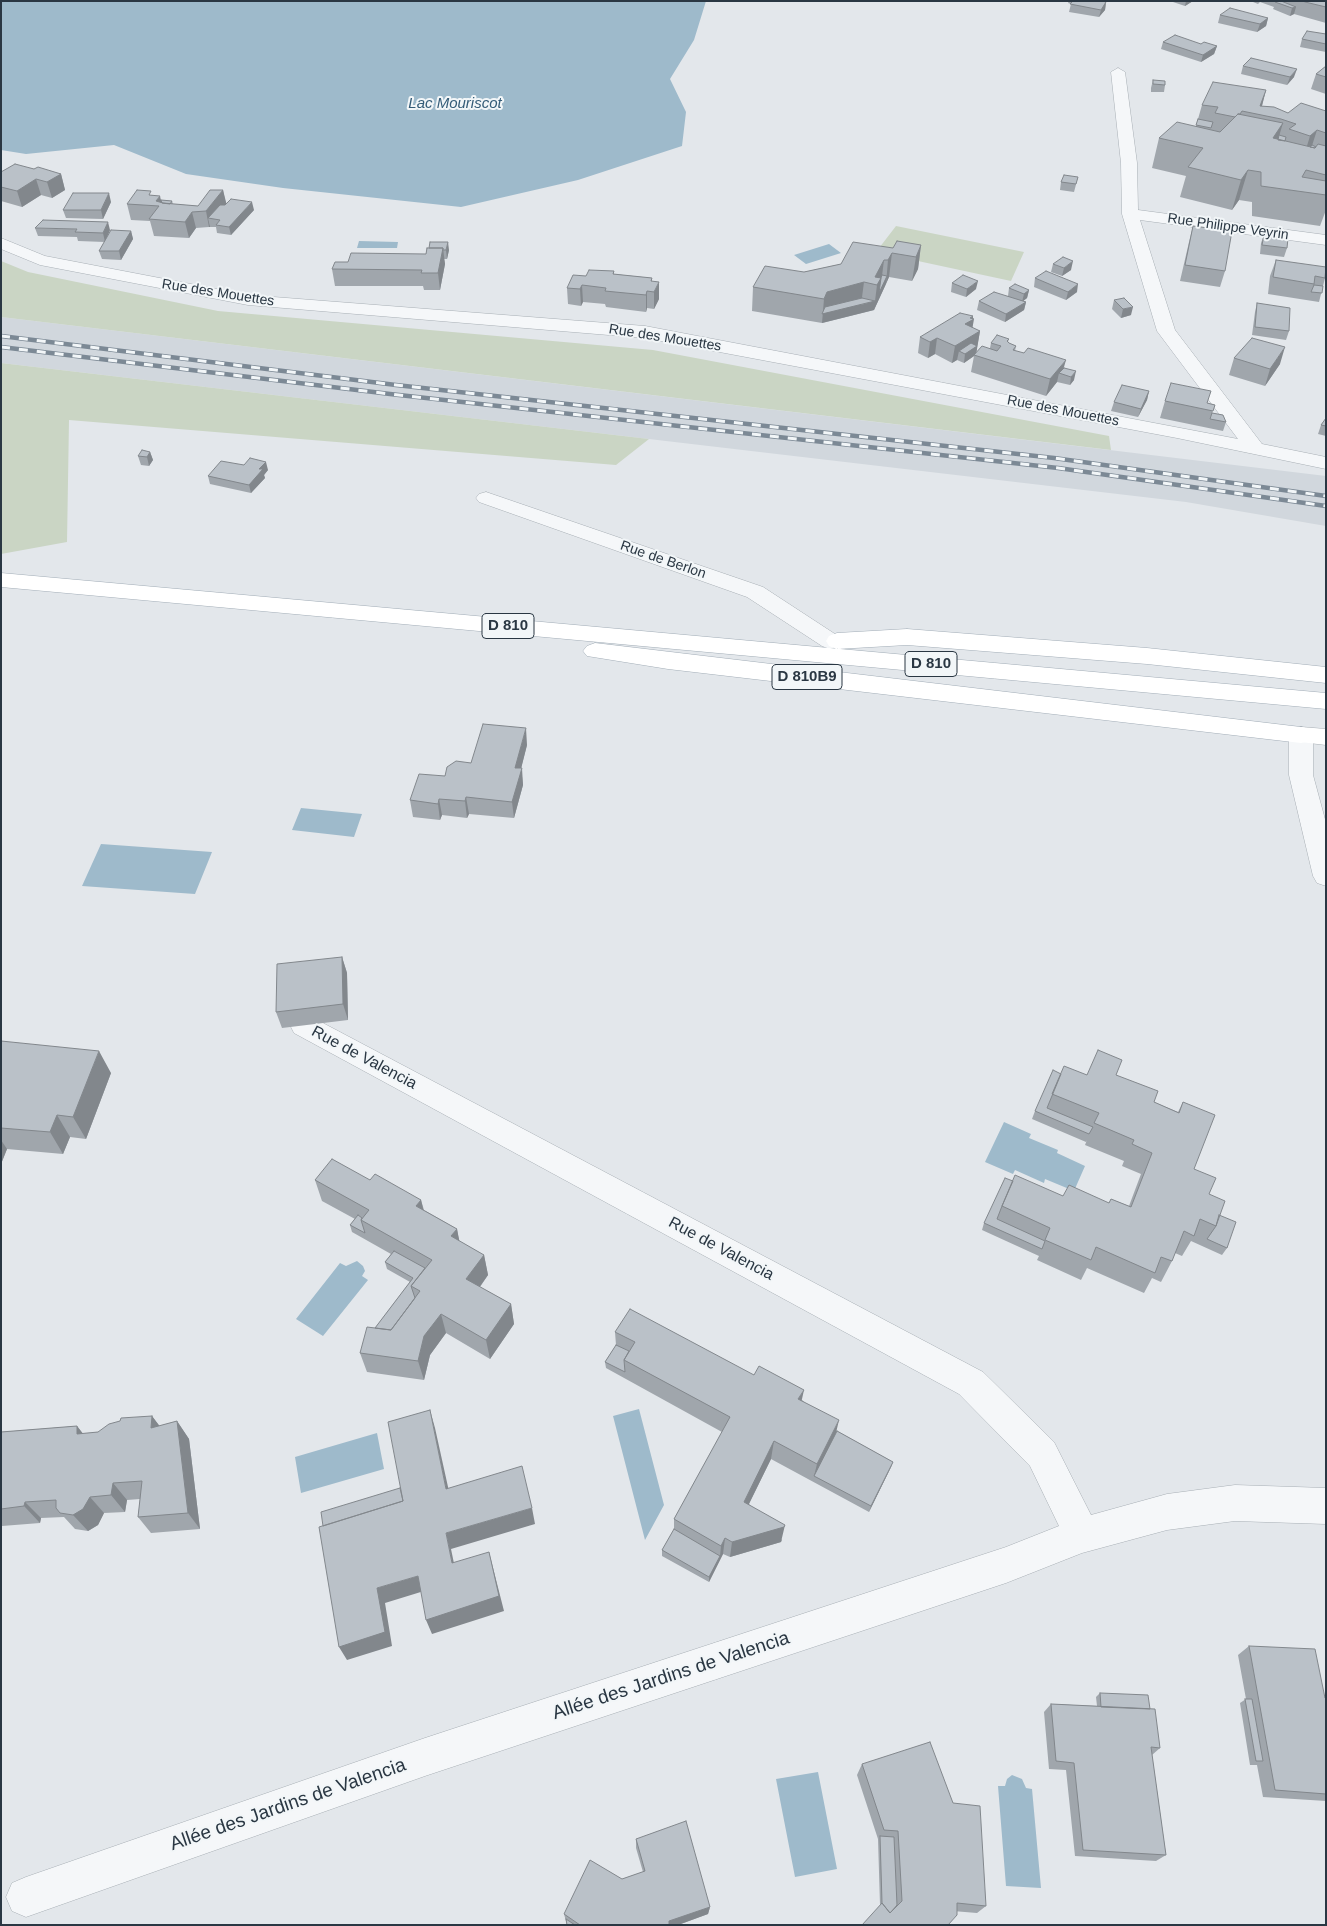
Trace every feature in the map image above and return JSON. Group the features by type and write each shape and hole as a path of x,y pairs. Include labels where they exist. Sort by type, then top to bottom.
{"main road":[{"name":"D 810","path":"1,580 314,610 702,642 1326,701"},
{"name":"D 810B9","path":"314,610 678,662 1326,737"},
{"path":"702,642 830,641 908,637 1326,674"}],"street":[{"path":"1118,72 1129,163 1130,214 1166,331 1256,449"},
{"name":"Rue Philippe Veyrin","path":"1130,214 1326,240"},
{"name":"Rue des Mouettes","path":"1,243 40,260 248,300 645,332 1167,430 1326,463"},
{"name":"Rue de Berlon","path":"486,498 754,592 830,641"},
{"path":"1301,735 1302,775 1326,876"},
{"name":"Rue de Valencia","path":"304,1025 971,1383 1042,1454 1082,1535"},
{"name":"Allée des Jardins de Valencia","path":"26,1896 426,1757 1006,1565 1082,1535 1167,1512 1226,1504 1326,1506"}],"shaded area":[{"path":"1,317 1326,476 1326,526 1186,502 1,363"}],"green space":[{"path":"896,226 1024,252 1011,281 876,252"},
{"path":"1,261 28,272 218,311 653,350 1109,436 1111,450 1,317"},
{"path":"1,363 649,439 616,465 69,420 67,542 1,554"}],"water":[{"name":"Lac Mouriscot","path":"1,1 706,1 694,40 670,79 686,112 682,146 578,180 461,207 283,188 186,174 114,145 26,154 1,150"},
{"path":"359,241 398,242 397,248 357,248"},
{"path":"829,244 841,253 806,264 794,255"},
{"path":"301,808 362,814 354,837 292,830"},
{"path":"101,844 212,852 195,894 82,886"},
{"path":"1004,1122 1031,1134 1029,1138 1058,1150 1057,1153 1085,1166 1074,1191 1045,1179 1044,1183 1015,1170 1013,1174 985,1162"},
{"path":"357,1261 363,1266 365,1271 362,1276 368,1280 323,1336 296,1319 340,1263 346,1266"},
{"path":"639,1409 664,1505 645,1540 613,1416"},
{"path":"377,1433 384,1469 301,1493 295,1457"},
{"path":"818,1772 837,1869 795,1877 776,1779"},
{"path":"1012,1775 1022,1779 1026,1788 1032,1789 1041,1888 1006,1886 998,1786 1005,1786 1007,1779"}],"building":[{"path":"1073,1 1106,2 1101,10 1070,4"},
{"path":"1303,1 1326,1 1326,7 1305,2"},
{"path":"1275,2 1296,7 1292,8"},
{"path":"1230,8 1268,18 1260,24 1220,15"},
{"path":"1307,31 1326,34 1326,44 1302,39"},
{"path":"1175,35 1201,44 1204,42 1217,46 1203,55 1163,42"},
{"path":"1251,58 1297,69 1290,77 1243,66"},
{"path":"1326,66 1326,77 1316,74"},
{"path":"1153,80 1165,81 1165,85 1153,84"},
{"path":"1213,82 1266,90 1260,106 1274,107 1288,113 1301,103 1326,111 1326,133 1317,130 1310,136 1289,129 1296,124 1242,111 1235,117 1215,113 1218,107 1202,105"},
{"path":"1238,114 1283,123 1273,138 1315,148 1318,144 1326,146 1326,175 1306,170 1302,177 1326,181 1326,195 1261,186 1261,172 1248,170 1241,180 1188,167 1203,148 1159,138 1177,122 1220,132"},
{"path":"1198,119 1213,122 1211,128 1196,125"},
{"path":"1279,135 1286,137 1285,141 1278,140"},
{"path":"15,164 34,169 38,167 61,174 47,182 36,179 17,191 1,187 1,172"},
{"path":"1064,175 1078,177 1076,184 1061,182"},
{"path":"137,190 151,191 149,195 160,196 156,201 163,203 198,206 210,190 223,190 206,211 192,212 185,222 149,219 159,206 127,204"},
{"path":"73,193 109,193 101,210 63,210"},
{"path":"231,199 252,202 229,227 216,225 220,220 208,218 220,205 225,205"},
{"path":"161,200 172,201 170,204 162,203"},
{"path":"43,220 108,222 103,233 75,232 77,229 35,228"},
{"path":"1193,226 1232,231 1225,271 1185,265"},
{"path":"111,230 131,231 119,251 99,251"},
{"path":"1264,235 1288,238 1287,248 1262,245"},
{"path":"897,241 921,245 916,257 892,253 888,260 884,260 875,277 881,278 877,285 864,282 827,292 824,299 753,287 765,266 804,272 841,264 853,242 893,248"},
{"path":"430,242 448,242 446,250 443,250 443,248 429,248"},
{"path":"427,248 443,248 438,273 421,273 422,270 332,269 335,262 348,262 351,253 426,254"},
{"path":"1063,257 1073,261 1064,268 1053,264"},
{"path":"1276,260 1326,267 1325,278 1315,276 1314,284 1273,277"},
{"path":"589,270 614,271 613,274 652,278 651,281 659,282 654,292 647,291 646,295 605,291 606,288 582,285 580,289 567,288 573,275 586,276"},
{"path":"1046,271 1078,284 1068,292 1035,278"},
{"path":"882,275 887,276 879,293 881,278"},
{"path":"963,275 978,281 967,289 952,283"},
{"path":"1015,284 1029,290 1024,294 1009,288"},
{"path":"1314,285 1323,286 1322,293 1311,292"},
{"path":"994,292 1026,302 1006,314 979,301"},
{"path":"862,298 875,301 822,314 825,307"},
{"path":"1124,298 1133,307 1123,309 1114,300"},
{"path":"1257,303 1290,308 1289,331 1255,327"},
{"path":"960,313 973,316 970,318 974,319 965,324 980,331 955,346 937,338 930,342 920,337"},
{"path":"997,335 1009,339 1007,341 1016,346 1013,350 1024,353 1028,348 1066,360 1050,379 974,355 982,346 997,351 1001,346 991,343"},
{"path":"1252,338 1285,347 1270,369 1234,358"},
{"path":"971,343 977,346 965,354 959,351"},
{"path":"1064,368 1076,371 1071,377 1059,373"},
{"path":"1171,383 1211,391 1207,403 1215,405 1213,411 1165,401"},
{"path":"1122,385 1149,391 1141,409 1114,402"},
{"path":"1212,413 1223,415 1226,422 1210,419"},
{"path":"1326,418 1326,426 1321,425"},
{"path":"142,450 150,452 147,457 138,456"},
{"path":"250,458 266,462 259,469 263,469 249,485 208,476 221,461 244,465"},
{"path":"483,724 526,728 515,768 522,768 512,802 466,797 465,801 439,799 438,804 410,800 419,774 445,776 447,767 456,761 471,763"},
{"path":"342,957 343,1004 276,1012 277,964"},
{"path":"1,1041 99,1051 73,1117 57,1115 50,1132 1,1128"},
{"path":"1098,1050 1122,1060 1116,1075 1158,1091 1154,1102 1179,1113 1183,1102 1215,1115 1194,1169 1216,1178 1209,1194 1225,1201 1216,1226 1200,1219 1194,1236 1184,1231 1172,1261 1161,1257 1155,1273 1096,1247 1091,1260 1045,1240 1050,1228 1002,1206 1015,1175 1063,1196 1069,1185 1109,1203 1111,1199 1131,1207 1152,1153 1132,1144 1134,1140 1094,1123 1099,1113 1052,1094 1064,1066 1087,1075"},
{"path":"1053,1070 1061,1074 1047,1108 1093,1127 1089,1134 1035,1111"},
{"path":"332,1159 370,1180 375,1174 421,1200 416,1206 457,1229 451,1236 484,1255 466,1279 511,1304 486,1340 441,1314 424,1336 418,1361 360,1353 367,1327 391,1330 420,1291 411,1286 432,1260 361,1220 369,1210 315,1180"},
{"path":"1005,1178 1013,1181 997,1219 1045,1241 1042,1249 984,1223"},
{"path":"358,1215 362,1218 365,1233 350,1225"},
{"path":"1219,1215 1236,1222 1227,1248 1207,1239 1216,1226"},
{"path":"394,1251 425,1268 411,1286 415,1298 391,1330 375,1328 413,1278 385,1262"},
{"path":"630,1309 754,1375 759,1366 804,1390 798,1399 839,1420 817,1464 774,1441 744,1502 785,1525 784,1527 732,1542 725,1538 721,1546 674,1519 730,1417 624,1360 635,1342 615,1332"},
{"path":"616,1345 629,1351 624,1360 625,1372 605,1362"},
{"path":"430,1410 446,1489 522,1466 532,1508 446,1533 452,1563 489,1552 499,1596 426,1620 418,1576 377,1588 385,1632 339,1647 319,1527 403,1501 388,1422"},
{"path":"152,1416 151,1428 177,1421 188,1513 138,1517 142,1481 113,1483 111,1495 90,1497 83,1509 73,1515 60,1513 56,1508 56,1500 25,1502 24,1506 1,1509 1,1432 77,1426 77,1434 98,1432 109,1424 120,1421 121,1418"},
{"path":"837,1431 893,1462 871,1506 814,1476"},
{"path":"400,1488 403,1501 323,1526 321,1512"},
{"path":"674,1529 720,1556 709,1577 662,1550"},
{"path":"1249,1646 1315,1649 1326,1698 1326,1794 1275,1790"},
{"path":"1100,1693 1148,1695 1150,1709 1101,1707"},
{"path":"1245,1699 1252,1699 1263,1761 1256,1761"},
{"path":"1051,1704 1155,1709 1160,1748 1151,1747 1166,1855 1083,1850 1074,1763 1056,1761"},
{"path":"930,1742 953,1803 980,1806 986,1906 957,1903 957,1915 948,1925 862,1925 882,1903 890,1913 902,1901 898,1831 884,1830 862,1764"},
{"path":"686,1821 710,1907 669,1921 669,1925 580,1925 564,1914 590,1860 622,1879 645,1871 636,1839"},
{"path":"880,1836 894,1837 897,1905 890,1913 882,1903"},
{"path":"566,1919 575,1925 567,1925"}],"railway":[{"path":"1,336 396,385 1054,458 1326,496"},
{"path":"1,347 390,394 1058,468 1326,506"}]}
